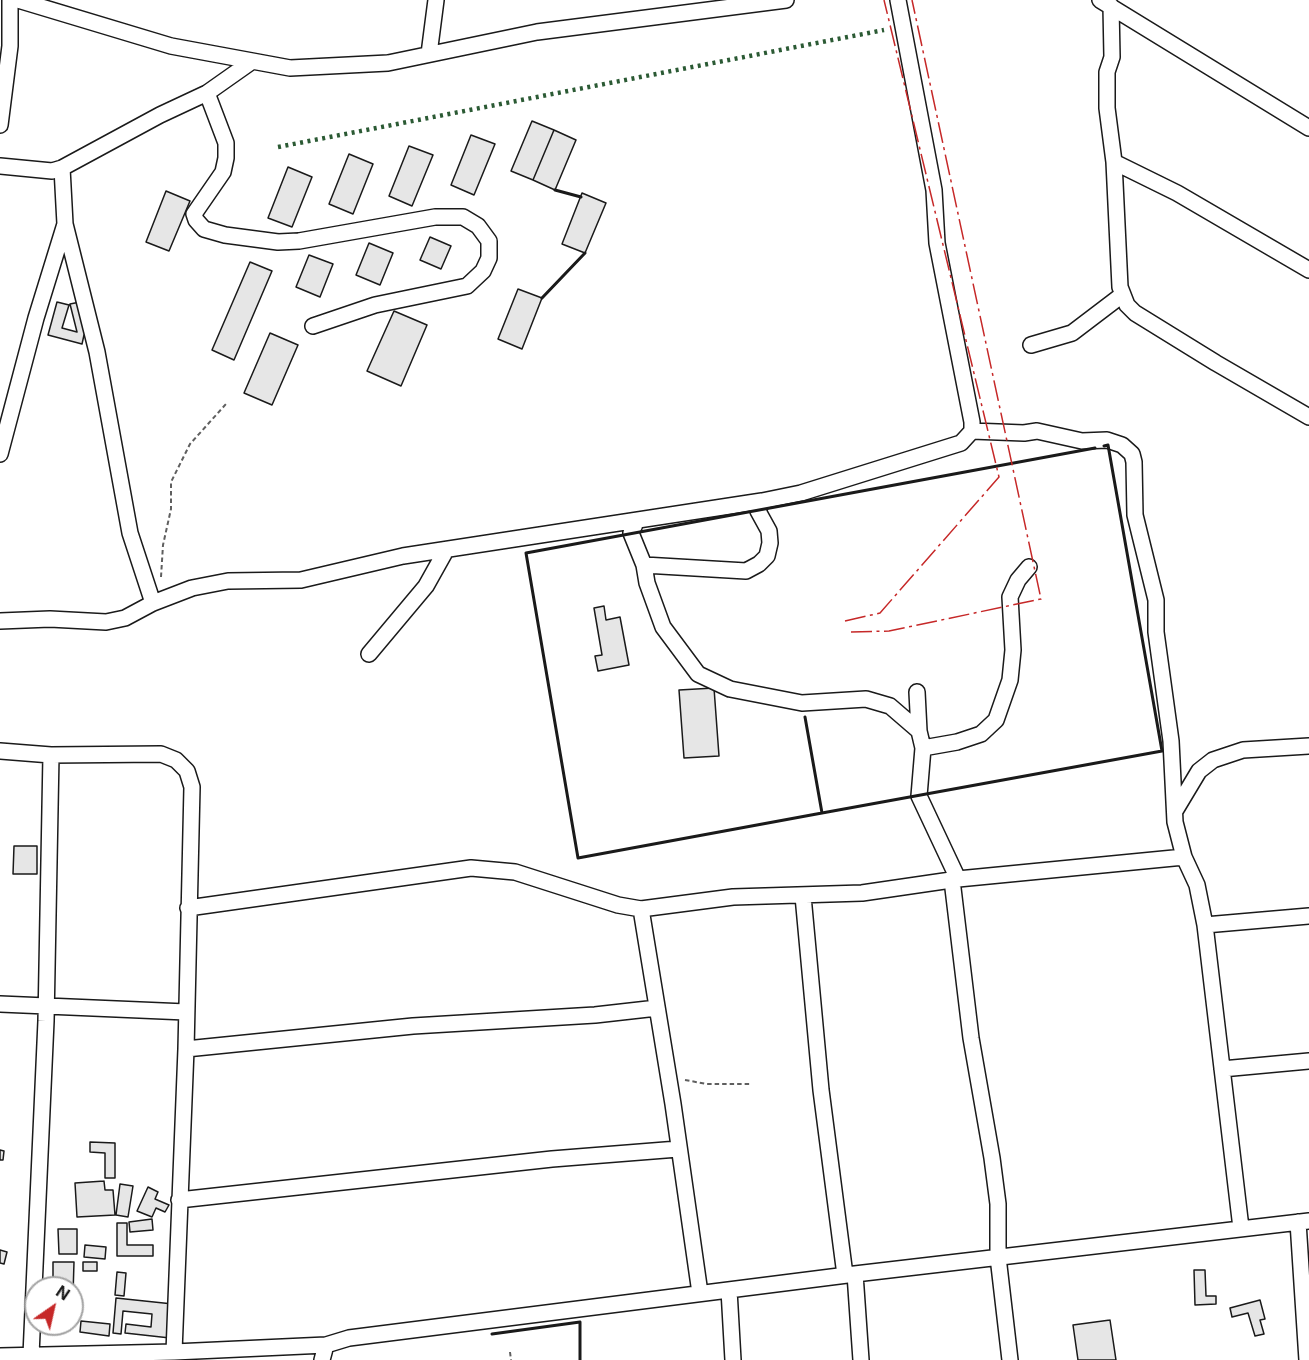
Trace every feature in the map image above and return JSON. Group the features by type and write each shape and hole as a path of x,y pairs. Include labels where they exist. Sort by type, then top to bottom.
{"street":[{"path":"0,125 10,46 10,0"},
{"path":"18,0 171,46 290,68 328,68 388,63 537,32 786,0"},
{"path":"429,54 436,0"},
{"path":"898,0 919,101 937,208 937,243 972,431"},
{"path":"1105,3 1309,128"},
{"path":"1105,3 1112,57 1107,72 1107,108 1114,162 1122,295 1135,314 1309,417"},
{"path":"0,166 52,171 62,168 159,115 207,93 251,62"},
{"path":"207,93 225,143 226,158 223,172 195,214 196,220 204,229 225,235 278,242 299,241 435,217 463,217 477,226 489,241 489,258 483,271 467,286 375,305 313,326"},
{"path":"1114,162 1178,193 1309,270"},
{"path":"62,168 65,224 97,351 130,533 160,600"},
{"path":"0,454 36,318 65,224"},
{"path":"1031,345 1072,333 1122,295"},
{"path":"0,621 50,619 106,622 125,618 160,600 192,588 228,580 301,580 403,556 445,552 762,501 801,493 932,454 961,443 972,431 1045,432 1082,441 1107,440 1122,445 1132,454 1134,462 1135,515 1156,600 1156,632 1171,741 1174,822 1184,857 1197,885 1205,925 1241,1228"},
{"path":"644,565 746,571 759,564 767,556 770,543 769,531 758,511 762,501"},
{"path":"637,520 631,533 644,565 647,584 663,627 698,674 730,689 802,703 866,699 890,706 919,731"},
{"path":"369,654 426,586 445,552"},
{"path":"923,748 957,742 981,734 996,720 1011,670 1013,650 1010,597 1018,580 1029,567"},
{"path":"917,692 919,731 923,748 919,796 955,879 971,1038 993,1158 998,1204 998,1257 1010,1360"},
{"path":"1175,811 1199,771 1213,760 1243,750 1309,746"},
{"path":"0,751 51,755 161,754 176,760 187,771 192,787 186,1049 174,1352"},
{"path":"31,1355 46,1007 51,755"},
{"path":"188,908 471,868 492,868 515,872 618,906 641,909 722,898 862,893 955,879 1184,857"},
{"path":"803,896 821,1090 861,1360"},
{"path":"641,909 700,1293"},
{"path":"1205,925 1309,916"},
{"path":"0,1004 186,1012"},
{"path":"186,1049 413,1026 584,1016 657,1008"},
{"path":"1222,1069 1309,1061"},
{"path":"179,1200 552,1159 678,1149"},
{"path":"0,1356 174,1352 324,1352 348,1338 850,1274 1303,1221 1307,1360"},
{"path":"729,1290 733,1360"}],"path":[{"path":"160,600 163,545 171,509 171,483 190,444 226,404"},
{"path":"668,1075 707,1084 750,1084"},
{"path":"510,1352 511,1360"}],"building":[{"path":"532,121 554,130 533,180 511,171"},
{"path":"554,130 576,140 555,190 533,180"},
{"path":"471,135 495,144 474,195 451,185"},
{"path":"409,146 433,155 412,206 389,196"},
{"path":"349,154 373,164 353,214 329,204"},
{"path":"288,167 312,177 292,227 268,218"},
{"path":"166,191 190,201 169,251 146,242"},
{"path":"582,193 606,203 585,253 562,244"},
{"path":"430,237 451,246 441,269 420,260"},
{"path":"369,243 393,253 380,285 356,275"},
{"path":"309,255 333,264 320,297 296,287"},
{"path":"250,262 272,271 234,360 212,350"},
{"path":"518,289 542,298 522,349 498,339"},
{"path":"57,302 69,305 62,328 77,332 70,304 80,302 87,334 84,335 82,344 48,335"},
{"path":"394,311 427,325 401,386 367,371"},
{"path":"270,333 298,345 272,405 244,393"},
{"path":"604,606 606,620 620,617 629,665 598,671 595,656 602,655 594,608"},
{"path":"714,688 719,756 684,758 679,690"},
{"path":"14,846 37,846 37,874 13,874"},
{"path":"90,1142 115,1143 115,1178 105,1178 105,1153 90,1152"},
{"path":"0,1150 4,1151 3,1160 0,1160"},
{"path":"104,1181 105,1190 113,1190 115,1215 77,1217 75,1183"},
{"path":"120,1184 133,1186 128,1217 116,1215"},
{"path":"148,1187 158,1192 155,1199 169,1205 165,1212 156,1208 152,1217 137,1211"},
{"path":"152,1219 153,1230 130,1232 129,1222"},
{"path":"117,1223 127,1223 127,1245 153,1245 153,1256 117,1256"},
{"path":"58,1229 77,1229 77,1254 59,1254"},
{"path":"85,1245 106,1247 105,1259 84,1257"},
{"path":"0,1250 7,1252 4,1264 0,1263"},
{"path":"53,1262 74,1262 74,1276 53,1276"},
{"path":"83,1262 97,1262 97,1271 83,1271"},
{"path":"1194,1270 1205,1270 1206,1296 1216,1296 1216,1304 1195,1305"},
{"path":"117,1272 126,1273 124,1296 115,1295"},
{"path":"116,1298 173,1304 170,1338 125,1333 126,1324 151,1327 152,1314 123,1311 121,1334 113,1333"},
{"path":"1260,1300 1265,1319 1260,1320 1264,1334 1255,1336 1248,1313 1232,1317 1230,1308"},
{"path":"1110,1320 1116,1360 1078,1360 1073,1325"},
{"path":"84,1321 110,1324 109,1336 84,1333"}],"hedge":[{"path":"278,147 884,30"}],"wall":[{"path":"555,190 581,197"},
{"path":"542,298 585,253"},
{"path":"822,813 1162,751 1108,445 1104,446"},
{"path":"805,717 822,813 578,858 526,553 1095,448"},
{"path":"492,1334 580,1322 580,1360"}],"power":[{"path":"845,621 880,613 999,477 884,0"},
{"path":"851,632 889,631 1041,599 912,0"}]}
